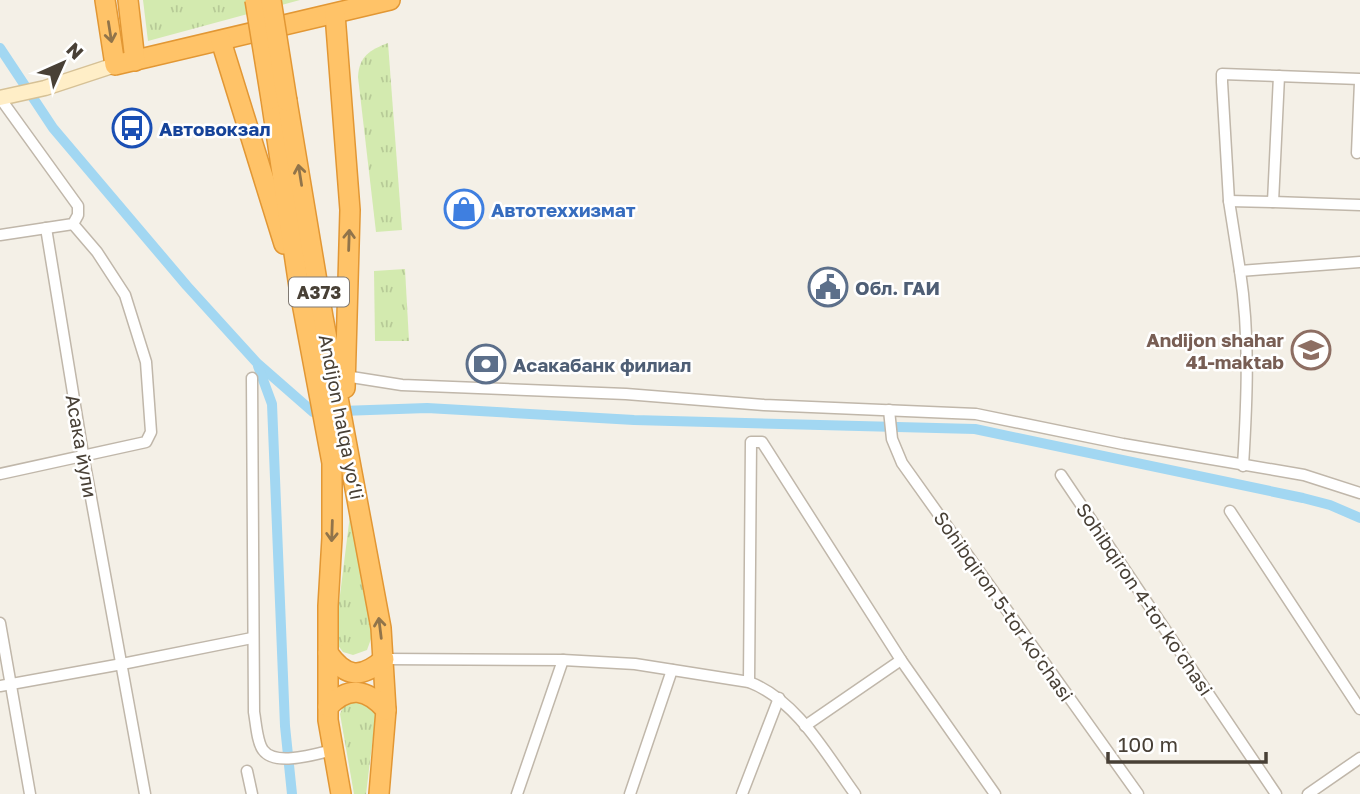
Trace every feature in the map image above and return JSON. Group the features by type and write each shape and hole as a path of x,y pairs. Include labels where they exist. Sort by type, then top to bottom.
{"highway":[{"path":"105,0 115,65 390,0"},
{"path":"128,0 135,61"},
{"name":"Andijon halqa yo‘li","path":"255,0 279,100 381,628 386,710 379,794"},
{"name":"Andijon halqa yo‘li","path":"271,0 299,287 332,463 328,707 341,794"},
{"path":"335,14 350,210 344,431"},
{"path":"221,41 272,211 299,287"},
{"path":"328,653 342,669 351,673 368,672 384,659"},
{"path":"328,707 336,699 357,692 368,694 386,710"}],"main road":[{"path":"3,97 45,88 115,65"}],"street":[{"path":"1243,466 1248,354 1246,308 1229,201 1222,74 1360,81 1357,153"},
{"path":"1273,202 1279,76"},
{"path":"3,97 78,206 74,224"},
{"path":"1229,201 1360,205"},
{"path":"0,235 74,224"},
{"path":"0,474 146,442 151,432 146,362 125,295 97,252 74,224"},
{"name":"Асака йули","path":"46,228 83,454 145,794"},
{"path":"1240,271 1360,262"},
{"path":"345,376 402,385 626,394 889,412 976,414 1243,466 1304,475 1360,493"},
{"path":"252,378 252,638 254,712 262,749 271,757 281,760 334,750"},
{"name":"Sohibqiron 5-tor ko'chasi","path":"889,412 892,439 902,463 1138,794"},
{"path":"749,682 751,442 762,442 901,660 995,794"},
{"name":"Sohibqiron 4-tor ko'chasi","path":"1061,475 1276,794"},
{"path":"1230,511 1360,709"},
{"path":"0,622 5,685 30,794"},
{"path":"5,685 252,638"},
{"path":"384,659 564,660 635,664 749,682 765,688 779,698 805,726 855,794"},
{"path":"517,794 564,660"},
{"path":"805,726 901,660"},
{"path":"630,794 672,670"},
{"path":"742,794 779,698"},
{"path":"1308,794 1360,758"},
{"path":"247,771 252,794"}],"green space":[{"path":"143,0 300,0 148,41"},
{"path":"388,43 402,230 376,232 358,77 363,59 376,48"},
{"path":"405,269 409,341 375,341 374,271"},
{"path":"350,515 372,636 367,650 353,655 343,652 337,644 337,619"},
{"path":"358,698 376,713 366,794 354,794 340,714 344,705"}],"waterway":[{"path":"0,48 53,128 187,286 257,363 313,412 427,408 634,420 975,429 1303,498 1330,505 1360,518"},
{"path":"258,366 272,404 285,726 292,794"}],"place":[{"name":"Автовокзал","path":"132,128"},
{"name":"Автотеххизмат","path":"464,209"},
{"name":"Обл. ГАИ","path":"828,287"},
{"name":"Andijon shahar 41-maktab","path":"1311,350"},
{"name":"Асакабанк филиал","path":"486,364"}]}
